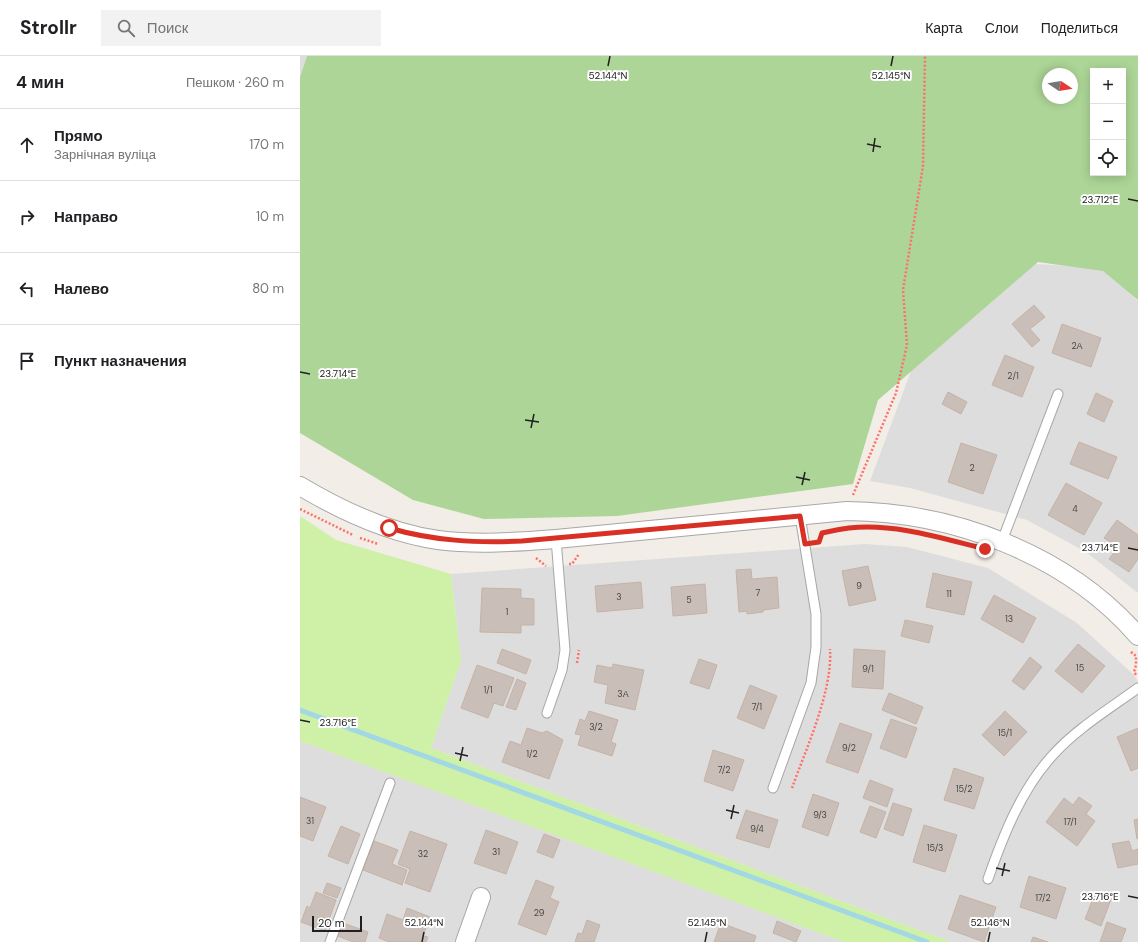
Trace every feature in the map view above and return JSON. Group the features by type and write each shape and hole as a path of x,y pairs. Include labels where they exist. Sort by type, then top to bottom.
{"street":[{"path":"300,486 363,519 413,535 438,540 477,542 556,539 847,511 895,513 922,518 1002,541 1056,568 1093,593 1134,643"},
{"path":"465,942 481,896"}],"lane":[{"path":"1002,541 1058,394"},
{"path":"773,788 811,683 816,647 816,614 800,516"},
{"path":"547,713 559,680 565,650 556,539"},
{"path":"988,879 1015,814 1051,756 1081,729 1138,688"},
{"path":"330,942 390,783"}],"path":[{"path":"847,511 896,393 907,345 903,290 923,166 925,56"},
{"path":"300,509 329,525 380,544"},
{"path":"805,544 819,542 822,533 836,530"},
{"path":"533,555 544,566 572,564 580,553"},
{"path":"1134,643 1136,665 1134,672 1138,678"}],"shaded area":[{"path":"300,56 307,56 300,77"},
{"path":"1035,264 1105,268 1138,301 1138,593 1086,552 1027,520 910,488 870,481 911,371"},
{"path":"865,544 907,547 988,568 1077,623 1134,675 1138,682 1138,942 951,942 431,748 461,661 451,574"},
{"path":"300,741 426,787 844,942 300,942"}],"green space":[{"path":"307,56 1138,56 1138,300 1103,271 1038,262 878,400 853,484 617,516 484,519 413,500 300,433 300,77"},
{"path":"300,516 336,540 451,574 461,661 431,748 951,942 844,942 300,741"}],"building":[{"path":"1034,305 1045,317 1030,329 1040,340 1032,347 1012,324"},
{"path":"1062,324 1101,338 1091,367 1052,353"},
{"path":"1005,355 1034,367 1022,397 992,385"},
{"path":"948,392 967,402 961,414 942,404"},
{"path":"1096,393 1113,401 1104,422 1087,414"},
{"path":"1079,442 1117,457 1108,479 1070,464"},
{"path":"961,443 997,455 983,494 948,482"},
{"path":"1066,483 1102,503 1084,535 1048,515"},
{"path":"1117,520 1138,535 1138,559 1129,572 1109,559 1118,547 1104,538"},
{"path":"868,566 876,600 849,606 842,571"},
{"path":"751,569 752,579 777,577 779,608 747,614 747,611 739,612 736,570"},
{"path":"933,573 972,582 964,615 926,607"},
{"path":"641,582 643,608 597,612 595,586"},
{"path":"705,584 707,613 673,616 671,587"},
{"path":"482,588 521,589 521,598 534,599 534,625 521,625 521,633 480,632"},
{"path":"994,595 1036,618 1023,643 981,619"},
{"path":"905,620 933,626 929,643 901,636"},
{"path":"1078,644 1105,666 1082,693 1055,671"},
{"path":"502,649 531,660 526,674 497,663"},
{"path":"854,649 885,651 883,689 852,687"},
{"path":"1030,657 1042,667 1024,690 1012,681"},
{"path":"699,659 717,665 709,689 690,683"},
{"path":"613,664 644,670 635,710 605,703 608,685 594,682 597,665 612,668"},
{"path":"477,665 514,678 503,706 494,703 488,718 461,708"},
{"path":"517,679 526,683 516,710 506,707"},
{"path":"750,685 777,696 764,729 737,718"},
{"path":"889,693 923,707 916,724 882,710"},
{"path":"589,711 618,720 611,742 616,744 612,756 578,745 581,735 575,734 580,719 585,721"},
{"path":"1005,711 1027,732 1004,756 982,735"},
{"path":"891,719 917,728 906,758 880,748"},
{"path":"840,723 872,734 858,773 826,762"},
{"path":"527,728 542,733 547,731 563,740 549,779 502,762 510,741 521,745"},
{"path":"1138,728 1138,768 1131,771 1117,737"},
{"path":"713,750 744,760 733,791 704,781"},
{"path":"954,768 984,778 974,809 944,800"},
{"path":"870,780 893,789 887,807 863,798"},
{"path":"813,794 839,803 828,836 802,827"},
{"path":"300,797 326,807 313,841 300,836"},
{"path":"1079,797 1092,806 1086,814 1095,821 1077,846 1046,822 1064,798 1073,805"},
{"path":"893,803 912,809 903,836 884,829"},
{"path":"870,806 886,812 876,838 860,832"},
{"path":"746,810 778,820 769,848 736,838"},
{"path":"1138,819 1138,839 1137,839 1134,820"},
{"path":"924,825 957,835 945,872 913,862"},
{"path":"341,826 360,834 348,864 328,856"},
{"path":"486,830 518,842 506,874 474,863"},
{"path":"410,831 447,844 430,892 405,883 410,869 398,864"},
{"path":"544,834 560,840 553,858 537,852"},
{"path":"374,841 398,850 392,864 407,870 402,885 363,870"},
{"path":"1129,841 1132,851 1138,849 1138,864 1118,868 1112,844"},
{"path":"1029,876 1066,888 1056,919 1020,907"},
{"path":"536,880 554,887 550,898 559,902 546,935 518,924"},
{"path":"327,883 341,888 337,898 323,893"},
{"path":"1096,891 1112,897 1101,926 1085,919"},
{"path":"316,892 336,900 325,931 301,922 307,906 310,908"},
{"path":"960,895 996,907 984,942 948,929"},
{"path":"407,908 430,917 423,936 428,937 426,942 389,942 379,938 387,914 403,920"},
{"path":"587,920 600,925 594,942 575,942 578,933 582,934"},
{"path":"777,921 801,931 796,942 773,933"},
{"path":"1107,922 1126,929 1121,942 1100,942"},
{"path":"343,923 368,932 365,942 353,942 338,936"},
{"path":"721,923 756,936 754,942 714,942"},
{"path":"1033,937 1048,942 1031,942"}],"waterway":[{"path":"300,710 927,942"}],"route":[{"path":"389,528 438,540 490,542 556,539 800,516 805,544 819,542 822,533 850,528 878,528 928,534 985,549"}]}
